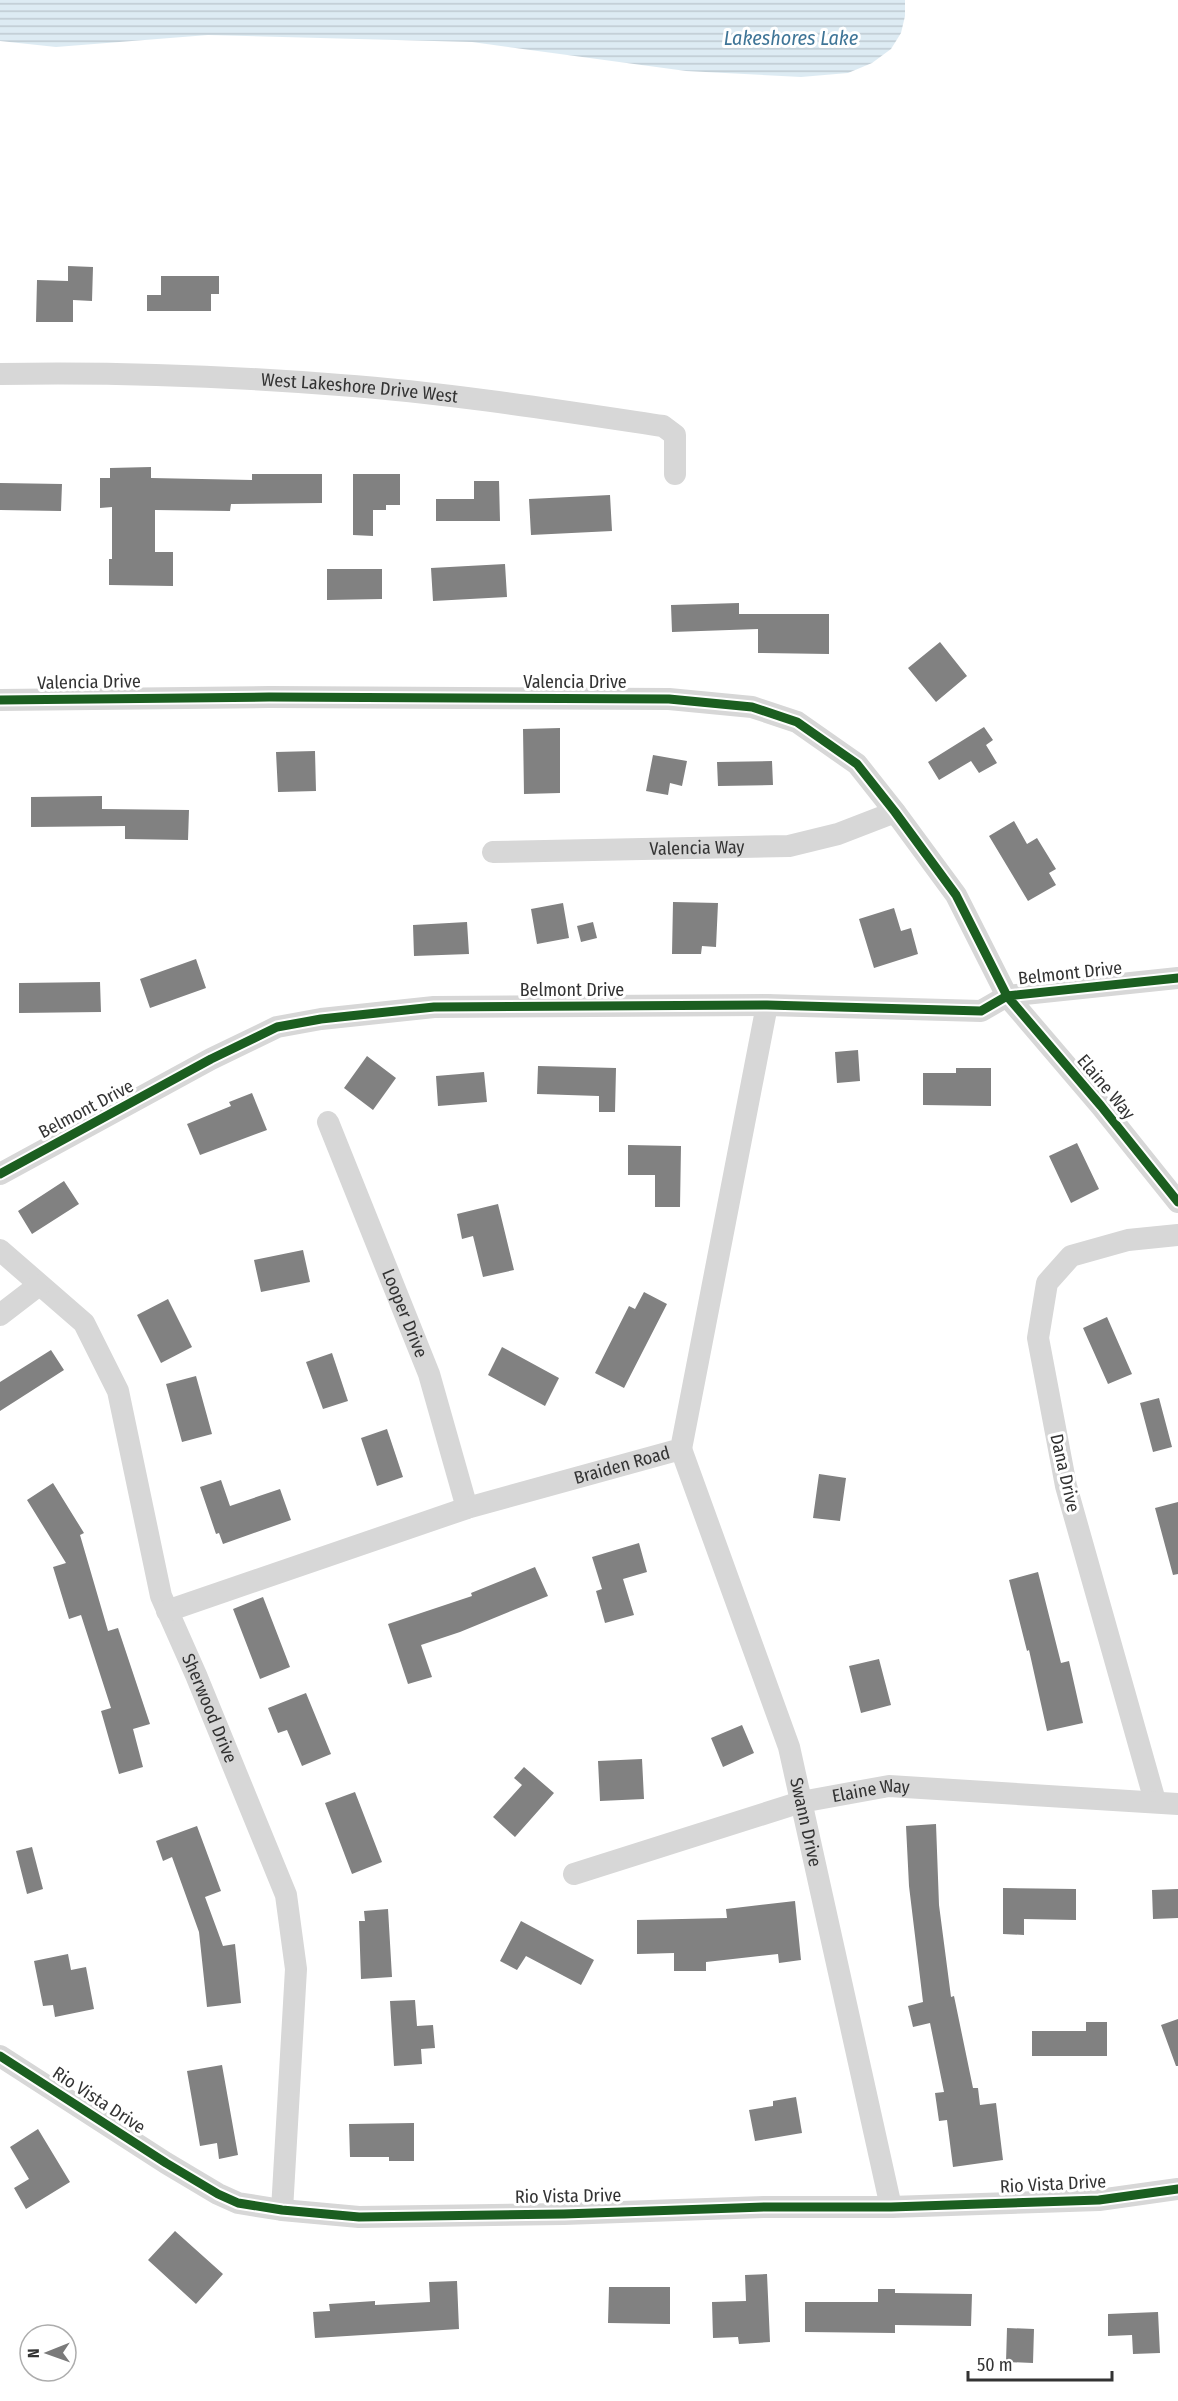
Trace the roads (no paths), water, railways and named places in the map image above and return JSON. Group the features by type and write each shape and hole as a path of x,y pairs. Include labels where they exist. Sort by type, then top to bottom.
{"street":[{"name":"West Lakeshore Drive West","path":"0,374 180,375 318,383 548,409 663,426 675,435 675,474"},
{"name":"Valencia Drive","path":"0,700 269,697 658,699 752,707 797,722 857,764 956,894 1007,996"},
{"name":"Valencia Way","path":"493,852 789,846 838,834 895,812"},
{"name":"Belmont Drive","path":"0,1174 211,1059 277,1027 321,1019 434,1007 767,1005 981,1011 1007,996 1178,978"},
{"name":"Elaine Way","path":"1007,996 1101,1106 1178,1202"},
{"name":"Braiden Road","path":"167,1611 467,1508 681,1449 767,1005"},
{"name":"Looper Drive","path":"328,1122 429,1374 467,1508"},
{"name":"Dana Drive","path":"1155,1801 1066,1486 1038,1338 1047,1283 1071,1256 1128,1240 1178,1235"},
{"name":"Sherwood Drive","path":"0,1250 84,1323 118,1391 160,1596 196,1675 286,1895 296,1969 282,2210"},
{"path":"0,1315 39,1285"},
{"name":"Swann Drive","path":"681,1449 789,1747 891,2207"},
{"name":"Elaine Way","path":"574,1874 801,1802 889,1786 1178,1804"},
{"name":"Rio Vista Drive","path":"0,2056 218,2194 238,2203 282,2210 359,2217 564,2214 764,2207 891,2207 1099,2200 1178,2189"}],"water":[{"name":"Lakeshores Lake","path":"0,0 905,0 905,16 901,33 891,49 872,63 848,73 801,77 686,71 472,42 208,35 56,47 0,41"}]}
